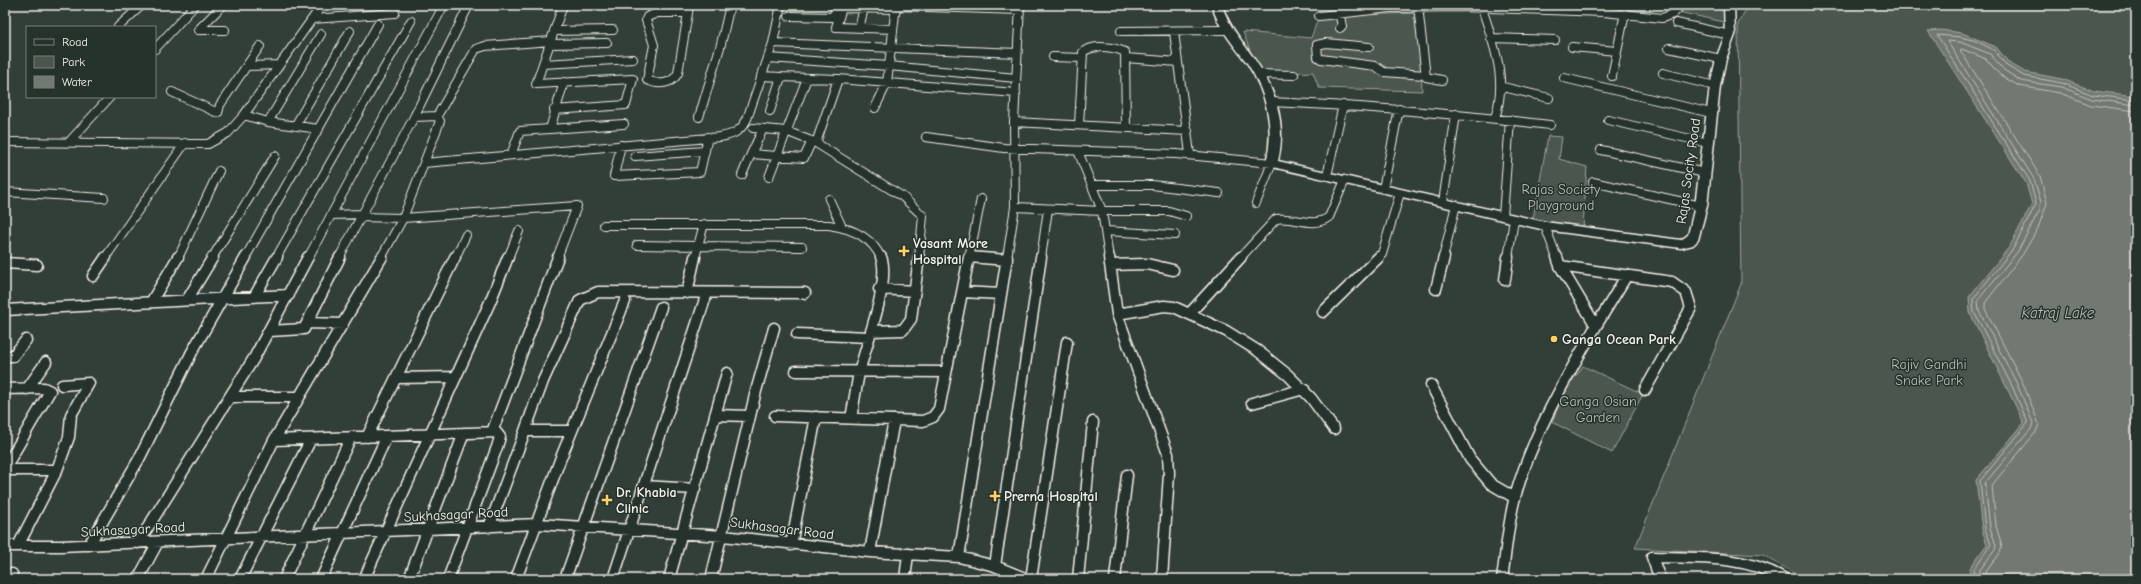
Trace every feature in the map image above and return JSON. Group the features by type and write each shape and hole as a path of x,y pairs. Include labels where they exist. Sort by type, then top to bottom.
{"street":[{"path":"119,26 142,5"},
{"path":"156,48 195,5"},
{"path":"223,5 198,30 225,30"},
{"path":"6,142 208,144 219,140 228,134 244,115 322,5"},
{"path":"138,543 270,331 444,5"},
{"path":"270,331 304,329 361,215 414,117 468,5"},
{"path":"554,110 626,105 633,79 536,84 563,5"},
{"path":"699,117 721,44 730,5"},
{"path":"424,163 726,136 743,128 773,43 781,5"},
{"path":"789,16 833,17 837,5"},
{"path":"1216,5 1226,30 1259,74 1270,102 1276,126 1276,143 1272,163 1256,203"},
{"path":"1320,16 1339,12 1418,6 1625,13 1663,18 1670,16 1678,10 1681,5"},
{"name":"Rajas Socity Road","path":"1272,163 1545,226 1681,244 1689,242 1694,237 1701,206 1715,86 1721,59 1730,35 1729,5"},
{"path":"1418,6 1425,75"},
{"path":"875,108 887,83 895,7"},
{"path":"893,29 836,27 842,8 1020,7 1014,122 1015,207 959,558"},
{"path":"859,28 864,8"},
{"path":"1482,8 1503,87 1500,106 1495,118"},
{"path":"689,9 677,77 670,82 652,82 647,80 646,76 653,58 654,42 646,21 647,17 657,13 689,9"},
{"path":"1339,12 1342,26 1340,28"},
{"path":"313,19 395,13"},
{"path":"1612,76 1625,13"},
{"path":"254,297 411,21"},
{"path":"1676,23 1730,35"},
{"path":"89,545 139,459 192,352 378,24"},
{"path":"554,31 613,30"},
{"path":"1121,31 1174,32 1226,30"},
{"path":"295,126 350,31"},
{"path":"1174,32 1190,154"},
{"path":"268,122 321,34"},
{"path":"1491,38 1555,40"},
{"path":"437,116 476,49 486,46 550,43 607,43"},
{"path":"773,43 890,50 1018,53"},
{"path":"1369,46 1326,43 1317,45 1318,57 1321,59 1375,66 1384,72 1425,75 1431,79 1442,80"},
{"path":"172,92 218,113 220,105 260,46"},
{"path":"1572,47 1617,51"},
{"path":"1079,125 1082,58 1084,49 1110,48 1125,52 1126,128"},
{"path":"1669,48 1721,59"},
{"path":"1053,57 1082,58"},
{"path":"768,58 889,66 1016,78"},
{"path":"1126,58 1178,62"},
{"path":"543,64 633,59"},
{"path":"246,66 278,65"},
{"path":"1663,73 1715,86"},
{"path":"1259,74 1294,75"},
{"path":"761,76 838,79 1016,92"},
{"path":"770,111 781,77"},
{"path":"769,177 807,78"},
{"path":"1564,78 1711,113"},
{"path":"751,154 804,158 814,142 838,79"},
{"path":"550,129 554,110 564,82"},
{"path":"1503,87 1549,98"},
{"path":"69,142 109,98"},
{"path":"1270,102 1399,109 1550,125"},
{"path":"1327,176 1343,105"},
{"path":"1383,189 1399,109"},
{"path":"1443,202 1456,114"},
{"path":"244,115 268,122 319,129"},
{"path":"414,117 437,116"},
{"path":"206,579 274,440 343,324 403,218 440,121 437,116"},
{"path":"1505,280 1510,120"},
{"path":"1608,120 1708,143"},
{"path":"1014,122 1188,132"},
{"path":"510,155 520,131 624,124"},
{"path":"753,128 786,131 814,142 904,196 922,216 923,227 915,291 911,320 907,327 897,331 870,334 797,334"},
{"path":"742,175 762,129"},
{"path":"621,145 614,176 700,172 708,137"},
{"path":"926,137 1014,149 1190,154 1272,163"},
{"path":"93,276 184,143"},
{"path":"1601,150 1705,173"},
{"path":"635,156 705,151"},
{"path":"1078,151 1102,211 1117,314 1168,454 1169,474 1162,579"},
{"path":"188,300 254,188 275,156"},
{"path":"151,302 182,251 200,208 219,171"},
{"path":"1190,313 1276,220 1286,218 1312,224 1325,221 1330,217 1345,180"},
{"path":"1593,182 1701,206"},
{"path":"1092,185 1152,185 1219,193"},
{"path":"5,192 104,198"},
{"path":"1323,312 1382,254 1400,193"},
{"path":"829,199 842,227"},
{"path":"775,416 924,421 930,420 935,415 939,409 981,199"},
{"path":"332,215 361,215 403,218 577,206 492,432"},
{"path":"1436,289 1456,206"},
{"path":"1015,207 1048,210 1169,211 1186,216"},
{"path":"995,566 1048,210"},
{"path":"687,293 704,224"},
{"path":"604,225 704,224 842,227 872,244 878,251 883,267 870,334 859,372 851,418"},
{"path":"1545,226 1560,266 1596,326"},
{"path":"1105,231 1175,235"},
{"path":"364,579 384,531 490,302 519,232"},
{"path":"367,437 466,235"},
{"path":"637,245 802,246"},
{"path":"969,257 1007,260"},
{"path":"5,263 37,265"},
{"path":"1110,265 1147,264 1173,270"},
{"path":"1560,266 1672,282 1681,286 1687,291 1691,301 1691,308 1644,390"},
{"path":"1502,579 1515,498 1534,442 1560,388 1627,275"},
{"path":"879,289 915,291"},
{"path":"489,526 525,431 529,416 580,300 598,292 805,293"},
{"path":"962,292 1001,294"},
{"path":"613,579 707,293"},
{"path":"5,310 289,295"},
{"path":"516,579 538,524 571,431 625,301"},
{"path":"1117,314 1164,306 1174,307 1190,313 1248,343 1280,366 1304,389 1334,429"},
{"path":"565,579 661,307"},
{"path":"307,322 343,324"},
{"path":"711,579 723,536 749,416 774,328"},
{"path":"5,356 13,356 26,340"},
{"path":"1031,579 1067,342"},
{"path":"27,389 46,362"},
{"path":"796,371 946,372"},
{"path":"669,579 727,373"},
{"path":"396,378 455,377"},
{"path":"18,546 57,470 69,437 71,415 89,383 62,385"},
{"path":"1431,384 1470,459 1491,484 1515,498"},
{"path":"5,389 44,388 50,391 5,469 57,470"},
{"path":"1252,403 1304,389"},
{"path":"230,397 299,398"},
{"path":"715,415 749,416"},
{"path":"792,545 816,417"},
{"path":"870,552 894,420"},
{"path":"1078,579 1093,422"},
{"path":"525,431 571,431"},
{"path":"274,440 496,432 500,437 498,447 448,579"},
{"path":"409,579 464,433"},
{"path":"321,579 387,436"},
{"path":"284,579 351,437"},
{"path":"240,579 311,439"},
{"path":"1115,579 1127,475"},
{"path":"644,486 695,489"},
{"name":"Sukhasagar Road","path":"5,546 138,543 538,524 723,536 792,545 959,558 995,566 1027,579"},
{"path":"138,579 158,542"},
{"path":"905,579 908,554"},
{"path":"1660,579 1652,557 1750,563 1776,572 1785,579"}],"green space":[{"path":"1682,5 1727,5 1728,23 1679,12"},
{"name":"Rajiv Gandhi Snake Park","path":"1748,5 2136,5 2136,579 1804,579 1763,555 1635,548 1741,284 1738,24"},
{"path":"1418,13 1422,91 1319,88 1313,72 1259,74 1243,32 1311,38 1319,16"},
{"name":"Rajas Society Playground","path":"1548,136 1562,137 1559,159 1587,167 1583,227 1533,219"},
{"name":"Ganga Osian Garden","path":"1583,366 1643,394 1612,453 1552,422 1564,392"}],"water":[{"name":"Katraj Lake","path":"1941,30 1962,33 1996,47 2009,63 2025,72 2062,79 2094,91 2136,96 2136,579 1969,579 1970,568 1987,544 1982,530 1976,480 2024,423 1970,313 1969,297 2010,246 2032,204 2026,183 1928,31"}],"place":[{"name":"Vasant More Hospital","path":"904,251"},
{"name":"Ganga Ocean Park","path":"1554,339"},
{"name":"Prerna Hospital","path":"995,496"},
{"name":"Dr. Khabia Clinic","path":"607,500"}]}
